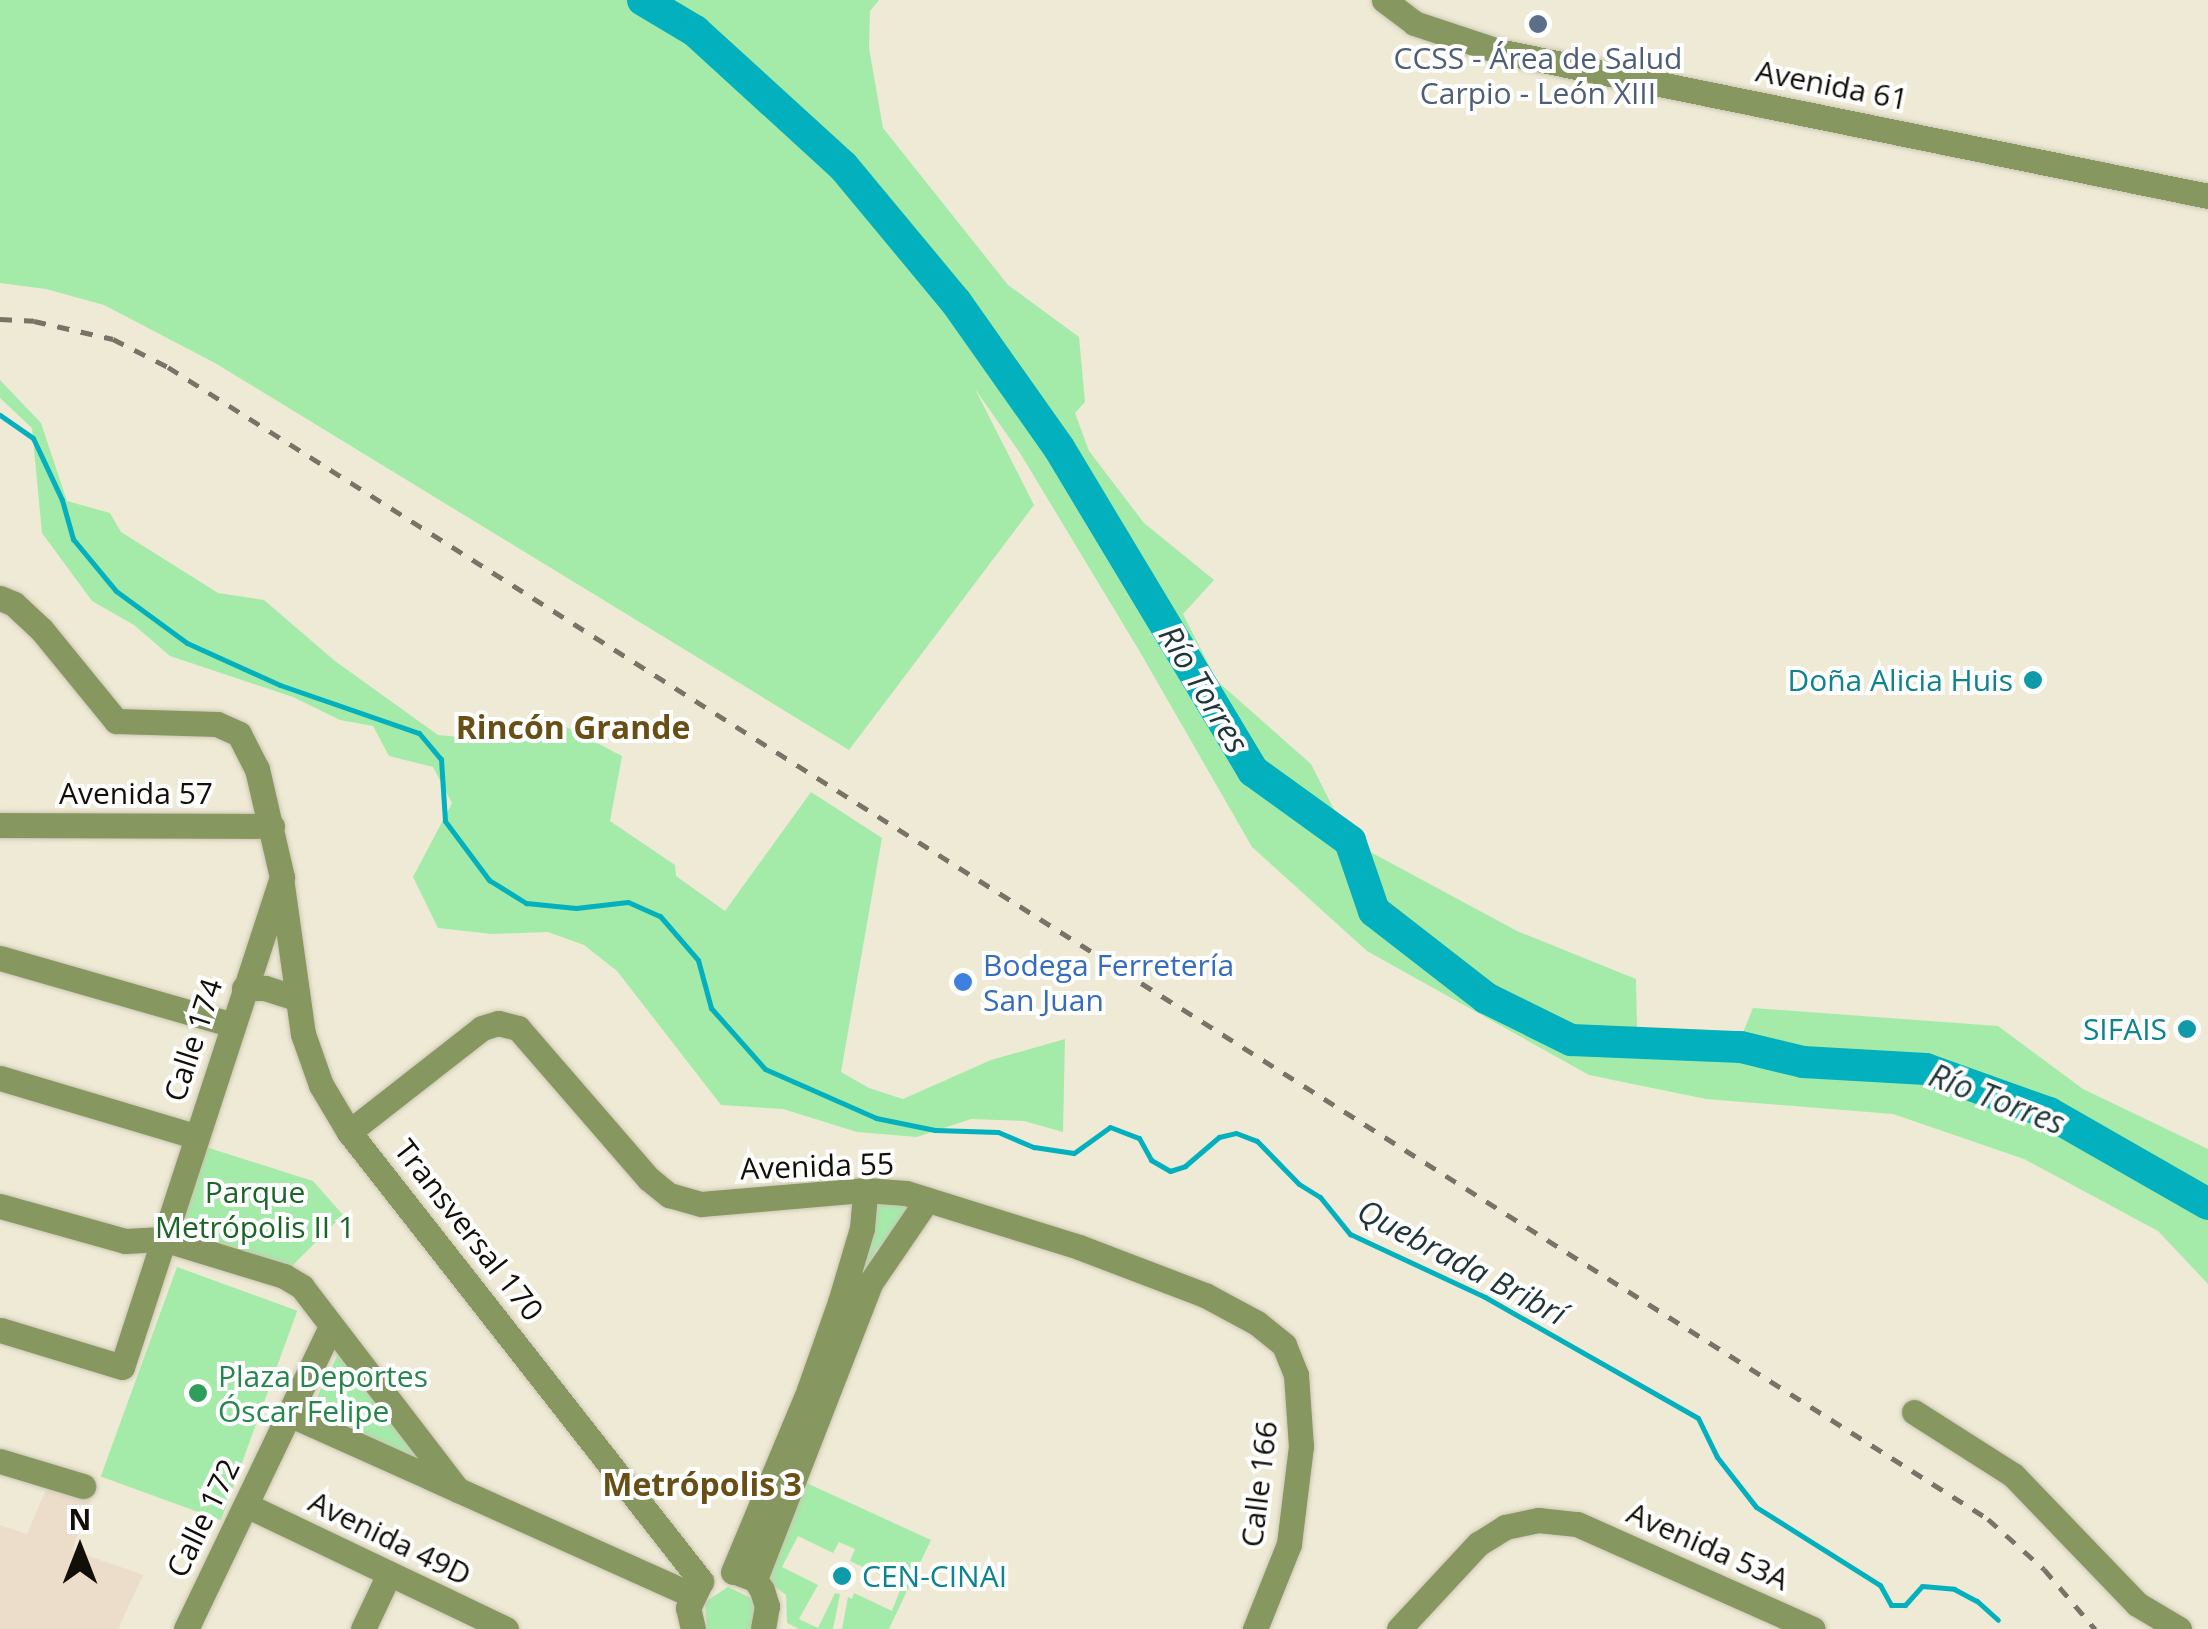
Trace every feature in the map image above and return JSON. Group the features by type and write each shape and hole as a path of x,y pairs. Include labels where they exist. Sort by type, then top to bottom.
{"street":[{"name":"Avenida 61","path":"1384,0 1414,23 1498,51 2208,196"},
{"name":"Calle 174","path":"0,598 14,604 41,629 116,721 217,724 239,734 257,769 282,877 122,1367 0,1330"},
{"name":"Avenida 57","path":"0,825 272,826"},
{"name":"Transversal 170","path":"282,877 296,998 321,1084 349,1132 696,1588"},
{"path":"0,958 233,1026"},
{"path":"244,988 264,988 296,998"},
{"name":"Avenida 55","path":"349,1132 482,1028 498,1023 518,1028 649,1179 669,1194 701,1204 865,1190 926,1200 1079,1246 1205,1295 1257,1323 1284,1344"},
{"path":"0,1078 195,1136"},
{"path":"744,1575 840,1302 862,1228 865,1190"},
{"path":"744,1575 870,1282 926,1200"},
{"path":"0,1206 125,1241 163,1239 284,1276 302,1287 458,1490"},
{"name":"Calle 172","path":"186,1629 330,1328"},
{"name":"Calle 166","path":"1255,1629 1288,1544 1301,1446 1296,1375 1284,1344"},
{"path":"1914,1412 2013,1475 2137,1604 2179,1629"},
{"path":"289,1414 458,1490 696,1588"},
{"path":"0,1461 84,1486"},
{"name":"Avenida 49D","path":"246,1505 506,1629"},
{"name":"Avenida 53A","path":"1399,1629 1478,1544 1505,1527 1538,1520 1576,1524 1813,1629"},
{"path":"693,1629 688,1608 696,1588 718,1572 744,1575 767,1606 763,1629"},
{"path":"362,1629 389,1574"}],"shaded area":[{"path":"48,1485 91,1499 72,1550 143,1575 118,1629 0,1629 0,1525 27,1534"}],"green space":[{"path":"0,0 879,0 870,11 869,48 883,128 1008,285 1079,337 1085,402 1075,413 1089,451 1144,523 1214,580 1183,614 1217,681 1311,764 1350,841 1517,931 1636,979 1637,1027 1742,1035 1753,1008 1998,1026 2083,1089 2208,1149 2208,1284 2158,1231 2024,1159 1893,1114 1706,1099 1589,1075 1367,951 1252,847 1020,453 975,389 1034,505 849,750 215,363 104,305 46,289 0,283"},
{"path":"0,380 41,423 67,501 110,513 121,532 218,593 264,600 335,661 438,735 510,742 545,716 622,756 610,821 675,865 676,876 725,911 811,792 882,838 841,1072 869,1088 903,1099 991,1060 1065,1039 1063,1132 1024,1121 971,1119 917,1137 857,1132 783,1109 721,1105 617,971 584,945 548,932 492,934 438,928 413,877 452,803 433,767 389,756 373,726 340,720 293,697 170,656 134,625 92,601 42,533 32,428 0,398"},
{"name":"Parque Metrópolis II 1","path":"206,1147 313,1181 343,1215 291,1267 195,1238 183,1213"},
{"path":"869,1194 915,1203 876,1251 855,1299"},
{"name":"Plaza Deportes Óscar Felipe","path":"177,1267 297,1311 221,1520 101,1477"},
{"path":"339,1352 439,1477 308,1415"},
{"path":"800,1480 931,1540 889,1629 842,1629 848,1597 852,1599 854,1593 892,1611 902,1585 850,1561 855,1549 839,1542 833,1553 798,1536 782,1567 818,1585 799,1619 818,1628 835,1593 840,1594 833,1629 799,1629 787,1623 786,1595 761,1576"},
{"path":"728,1587 753,1599 757,1608 753,1629 707,1629 705,1602"}],"waterway":[{"name":"Río Torres","path":"643,0 695,31 843,166 956,302 1059,448 1253,771 1350,841 1374,911 1486,998 1571,1040 1741,1047 1803,1062 1926,1069 2049,1113 2208,1204"},
{"name":"Quebrada Bribrí","path":"0,415 33,438 62,500 73,539 116,591 187,643 280,685 419,733 441,759 445,821 489,880 526,903 576,908 628,902 660,916 698,960 711,1008 765,1069 876,1118 935,1130 998,1132 1034,1147 1074,1153 1110,1127 1139,1138 1151,1160 1170,1171 1185,1166 1219,1137 1236,1133 1257,1141 1299,1184 1320,1197 1350,1234 1485,1297 1698,1418 1717,1457 1756,1507 1880,1585 1891,1605 1905,1605 1922,1586 1954,1589 1977,1601 1998,1620"}],"railway":[{"path":"0,319 34,321 113,339 168,367 1988,1519 2044,1569 2095,1629"}],"place":[{"name":"CCSS - Área de Salud Carpio - León XIII","path":"1538,24"},
{"name":"Doña Alicia Huis","path":"2033,680"},
{"name":"Bodega Ferretería San Juan","path":"963,982"},
{"name":"SIFAIS","path":"2187,1029"},
{"name":"Plaza Deportes Óscar Felipe","path":"198,1393"},
{"name":"CEN-CINAI","path":"842,1576"}],"district":[{"name":"Rincón Grande","path":"573,727"},
{"name":"Metrópolis 3","path":"702,1484"}]}
